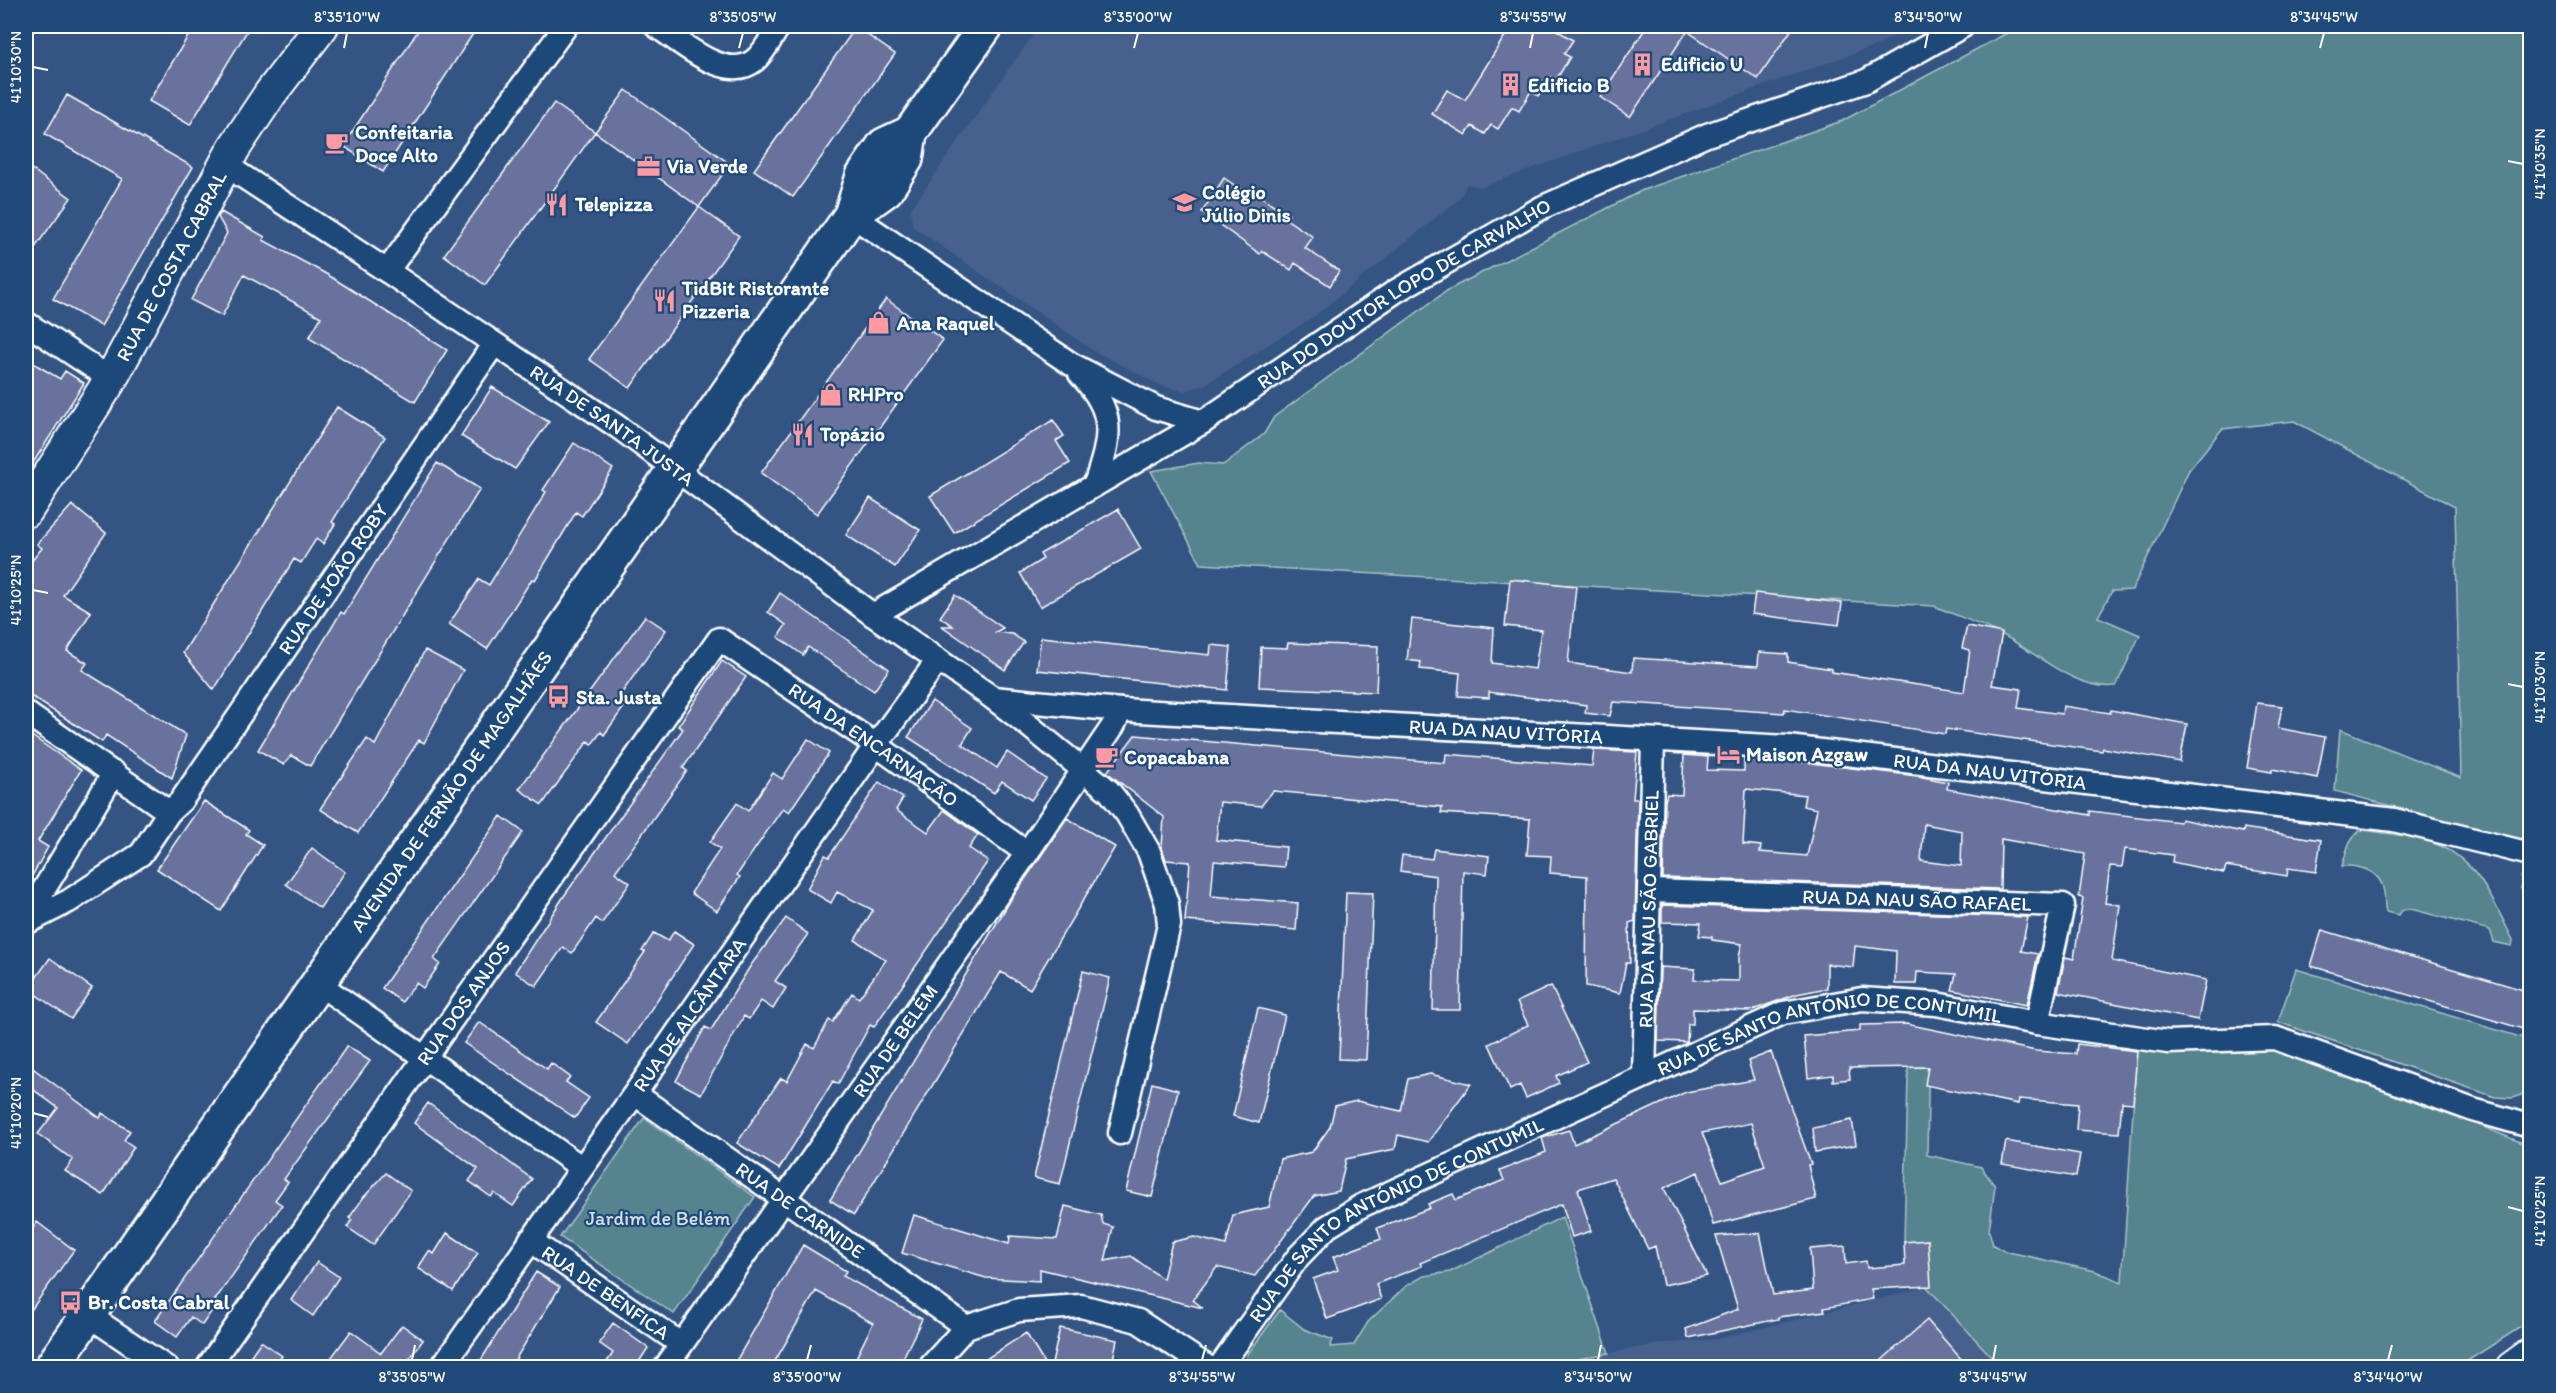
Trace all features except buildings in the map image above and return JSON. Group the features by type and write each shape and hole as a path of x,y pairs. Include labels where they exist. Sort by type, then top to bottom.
{"main road":[{"name":"RUA DE COSTA CABRAL","path":"29,500 111,379 224,164 270,94 322,26"},
{"name":"AVENIDA DE FERNÃO DE MAGALHÃES","path":"58,1365 88,1315 319,984 673,467 714,415 851,215 863,176 884,145 910,133 986,26"},
{"path":"2511,1368 2530,1355"}],"street":[{"path":"387,271 566,26"},
{"path":"656,26 715,65 735,68 755,60 779,26"},
{"name":"RUA DO DOUTOR LOPO DE CARVALHO","path":"873,615 1203,422 1396,291 1543,207 1707,135 1866,81 1964,26"},
{"name":"RUA DE SANTA JUSTA","path":"224,164 387,271 673,467 873,615 993,698 1109,791 1127,814 1149,852 1167,904 1169,925 1120,1133"},
{"path":"851,215 1071,364 1156,408 1203,422"},
{"path":"26,323 111,379"},
{"name":"RUA DE JOÃO ROBY","path":"26,921 69,901 141,854 169,812 181,801 494,344"},
{"path":"1071,364 1096,392 1107,413 1107,448 1095,485"},
{"name":"RUA DA ENCARNAÇÃO","path":"718,639 876,745 1027,853"},
{"name":"RUA DOS ANJOS","path":"207,1368 718,639"},
{"name":"RUA DE ALCÂNTARA","path":"441,1368 581,1167 635,1094 876,745 938,660"},
{"name":"RUA DE SANTA JUSTA","path":"993,698 1121,710"},
{"name":"RUA DA NAU VITÓRIA","path":"1121,710 1788,747 2394,820 2530,854"},
{"name":"RUA DE BELÉM","path":"665,1368 1027,853 1121,710"},
{"path":"26,713 169,812"},
{"name":"RUA DA NAU SÃO GABRIEL","path":"1644,1075 1651,891 1653,741"},
{"path":"26,921 114,773"},
{"name":"RUA DA NAU SÃO RAFAEL","path":"1651,891 2063,905 2037,1023"},
{"path":"319,984 581,1167"},
{"name":"RUA DE SANTO ANTÓNIO DE CONTUMIL","path":"1219,1368 1298,1257 1327,1227 1361,1206 1784,1013 1862,999 1936,1004 2037,1023 2168,1042 2275,1038 2473,1110 2530,1126"},
{"name":"RUA DE CARNIDE","path":"635,1094 966,1327"},
{"name":"RUA DE BENFICA","path":"530,1240 681,1344"},
{"path":"929,1368 966,1327 1019,1310 1081,1306 1138,1321 1209,1368"},
{"path":"88,1315 166,1368"}],"shaded area":[{"name":"Colégio Júlio Dinis","path":"1039,26 1912,26 1880,44 1481,187 1467,184 1460,198 1316,315 1204,385 1184,391 1162,386 1094,351 912,226 911,209"},
{"path":"1927,1287 2001,1367 1532,1368 1658,1344 1717,1339"}],"green space":[{"path":"2020,26 2530,26 2530,843 2335,791 2340,729 2461,778 2455,507 2294,421 2222,429 2189,470 2132,590 2112,591 2098,617 2140,635 2116,686 2100,686 2070,676 1999,633 1934,606 1201,564 1151,471 1199,463 1223,465 1264,434 1274,417 1448,290 1643,190 1842,121"},
{"path":"2363,830 2428,841 2463,860 2474,871 2492,898 2513,940 2512,946 2494,942 2490,930 2411,909 2403,910 2398,915 2386,912 2384,892 2379,879 2363,868 2342,866 2351,840"},
{"path":"2525,871 2530,871 2530,898 2521,889 2521,877"},
{"path":"2296,969 2530,1040 2530,1092 2512,1098 2495,1097 2278,1022"},
{"path":"1909,1033 1929,1038 1927,1155 1981,1167 1995,1186 1989,1231 1993,1245 2004,1251 2095,1271 2122,1282 2137,1048 2256,1043 2356,1075 2530,1146 2530,1321 2458,1367 2001,1367 1927,1287 1928,1240 1904,1243"},
{"name":"Jardim de Belém","path":"644,1118 755,1197 674,1314 560,1237"},
{"path":"1562,1217 1609,1353 1532,1368 1248,1367 1247,1355 1280,1310 1304,1329 1333,1340 1330,1347 1354,1345 1368,1322 1406,1286 1424,1276 1450,1272"}],"place":[{"name":"Edificio U","path":"1643,64"},
{"name":"Edificio B","path":"1510,85"},
{"name":"Confeitaria Doce Alto","path":"337,143"},
{"name":"Via Verde","path":"649,166"},
{"name":"Colégio Júlio Dinis","path":"1184,203"},
{"name":"Telepizza","path":"557,204"},
{"name":"TidBit Ristorante Pizzeria","path":"664,300"},
{"name":"Ana Raquel","path":"879,323"},
{"name":"RHPro","path":"830,394"},
{"name":"Topázio","path":"802,434"},
{"name":"Sta. Justa","path":"558,697"},
{"name":"Maison Azgaw","path":"1728,754"},
{"name":"Copacabana","path":"1106,757"},
{"name":"Br. Costa Cabral","path":"70,1302"}]}
